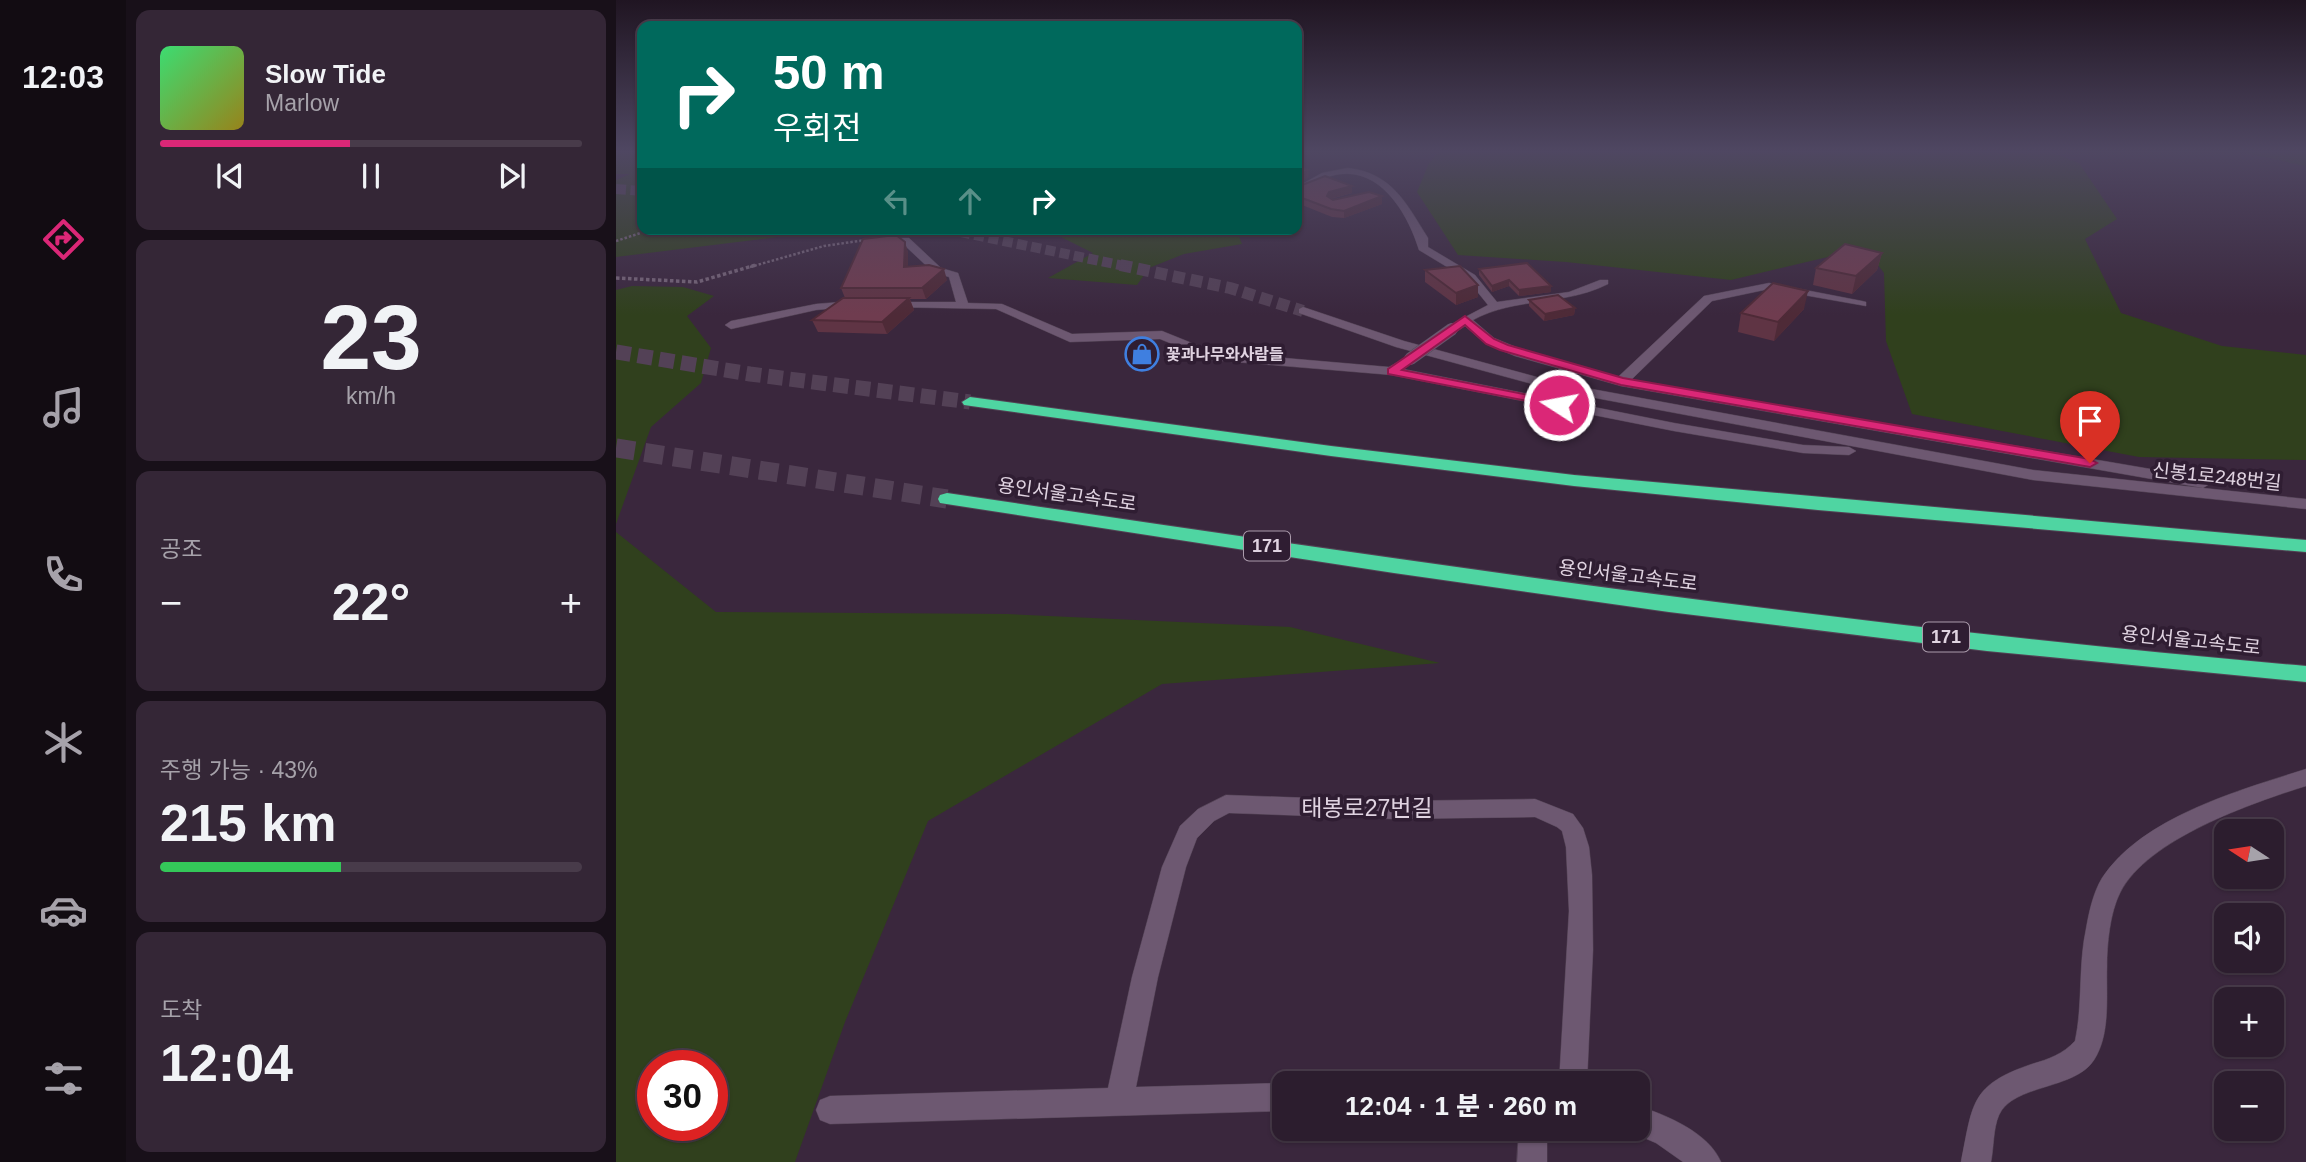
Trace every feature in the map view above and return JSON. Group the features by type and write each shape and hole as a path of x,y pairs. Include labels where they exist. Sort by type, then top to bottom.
{"highway":[{"path":"970,402 1332,451 1597,481 1866,509 2306,546"},
{"name":"용인서울고속도로","path":"947,499 1455,576 1586,593 1914,634 2306,674"}],"street":[{"path":"1397,206 1423,238 1423,248 1471,277 1494,305"},
{"path":"905,240 937,270 954,275 963,306"},
{"path":"1392,371 1482,308 1573,295 1604,282"},
{"path":"1621,382 1708,298 1769,286 1862,304"},
{"path":"731,325 816,307 870,304 998,306 1070,338 1163,335 1212,356 1392,371 1674,427 1803,449 1912,453"},
{"name":"신봉1로248번길","path":"1303,311 1400,344 1558,387 2033,475 2306,502"},
{"path":"1465,320 1490,341 1509,349 1621,382 2306,502"},
{"path":"1976,1162 1992,1101 2003,1092 2070,1063 2085,1050 2090,1033 2095,951 2109,888 2134,857 2170,834 2240,798 2306,777"},
{"name":"태봉로27번길","path":"1119,1103 1145,977 1174,867 1188,833 1206,815 1226,804 1394,810 1535,808 1553,813 1571,825 1579,846 1581,902 1574,1071"},
{"path":"831,1110 1272,1097"},
{"path":"1650,1124 1682,1142 1706,1162"},
{"path":"1532,1141 1532,1162"}],"path":[{"path":"616,241 637,234"},
{"path":"616,278 697,282 824,246 880,237 905,240"}],"green space":[{"path":"616,206 637,206 637,235 794,235 616,257"},
{"path":"1426,206 2108,206 2117,219 2085,239 2121,313 2222,346 2306,355 2306,460 2139,457 1912,414 1886,341 1884,273 1877,264 1832,256 1731,280 1566,262 1458,255"},
{"path":"1052,235 1238,235 1242,244 1184,254 1149,268 1137,285 1048,278 1093,253"},
{"path":"632,286 683,287 714,296 687,316 711,348 701,383 651,427 616,524 616,290"},
{"path":"616,532 716,612 1007,614 1290,627 1440,663 1162,684 928,821 845,1022 795,1162 616,1162"}],"building":[{"path":"1324,206 1356,206 1344,211"},
{"path":"896,235 905,242 904,267 929,265 944,269 922,288 841,288 863,239"},
{"path":"1845,244 1882,253 1856,276 1816,268"},
{"path":"1527,263 1551,286 1519,290 1509,280 1492,286 1479,269"},
{"path":"1460,266 1478,285 1456,293 1425,270"},
{"path":"1773,283 1808,291 1778,322 1741,313"},
{"path":"1558,295 1575,308 1545,314 1529,300"},
{"path":"843,298 909,298 882,322 812,320"}],"tunnel":[{"path":"975,235 1129,267"},
{"path":"1120,265 1230,288 1303,311"},
{"path":"616,352 750,374 970,402"},
{"path":"616,448 947,499"}],"place":[{"name":"꽃과나무와사람들","path":"1142,354"}],"route":[{"path":"1559,405 1392,371 1465,320 1490,341 1519,353 1621,382 2090,463"}]}
